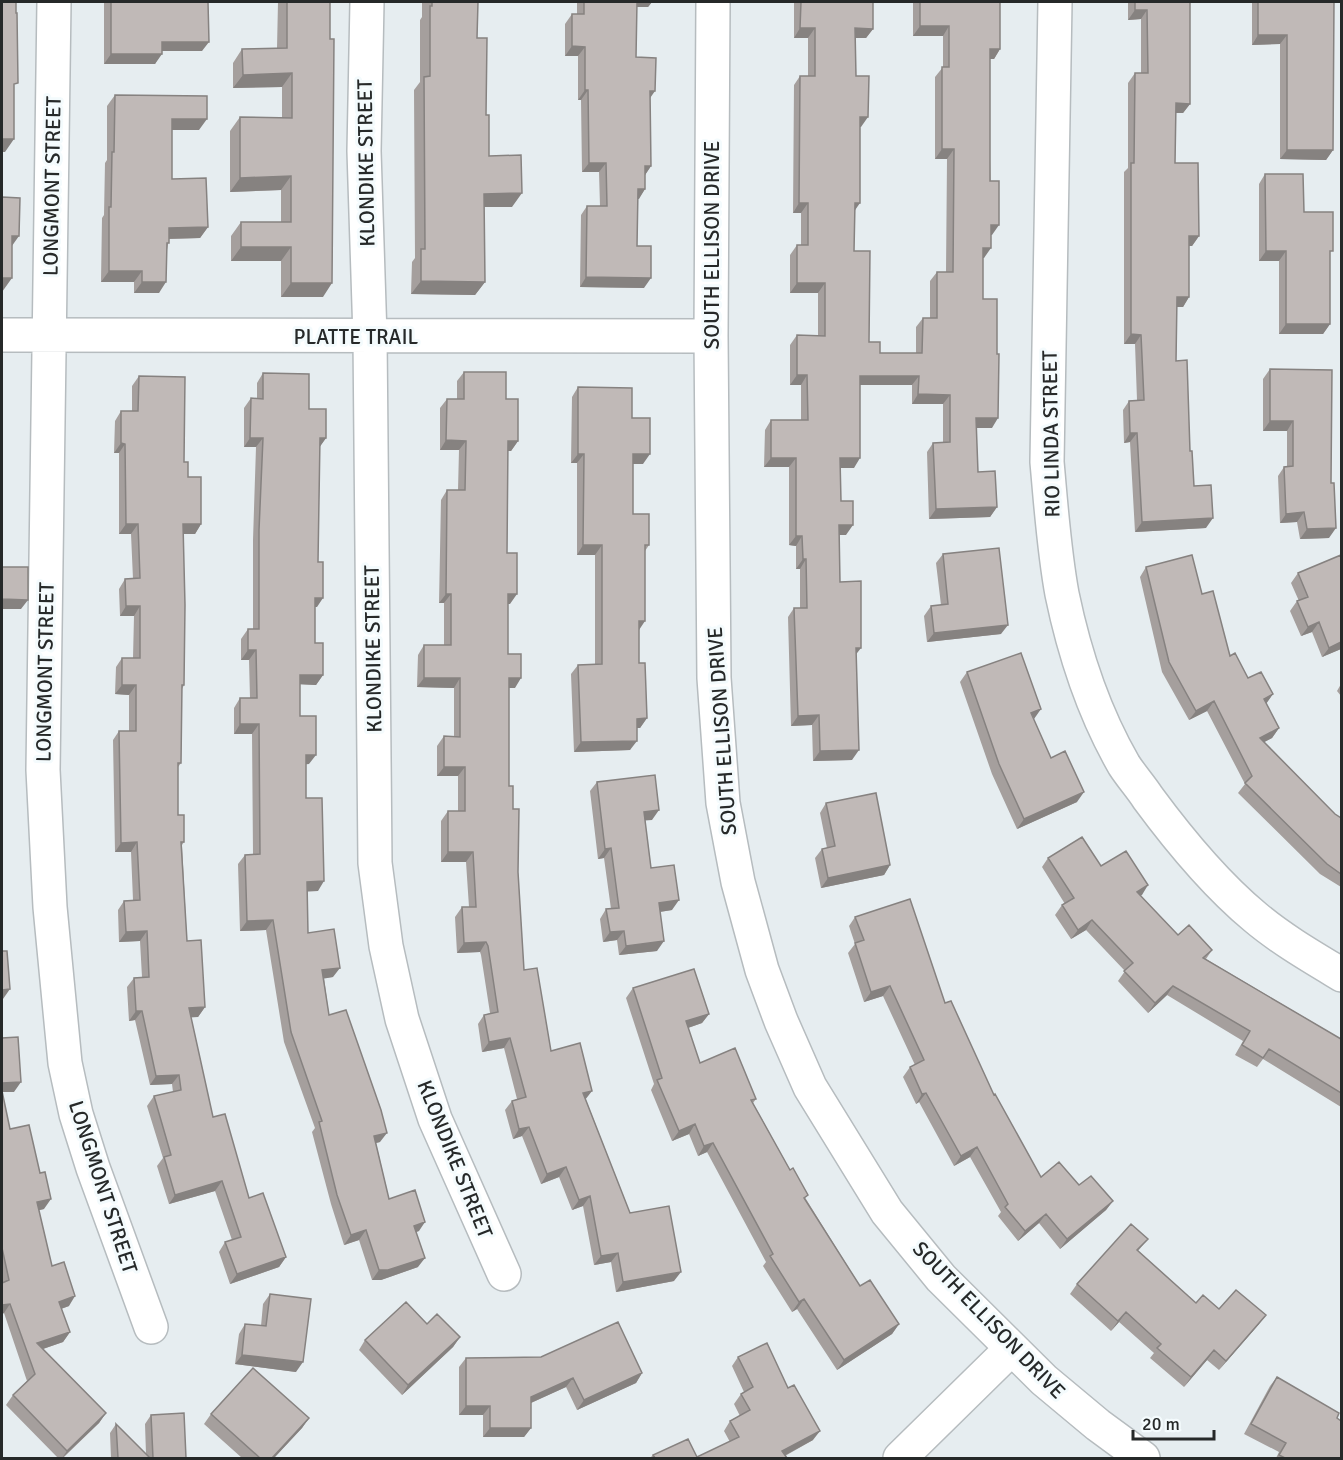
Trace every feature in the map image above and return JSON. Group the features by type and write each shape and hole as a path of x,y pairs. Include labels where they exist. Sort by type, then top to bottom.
{"street":[{"name":"LONGMONT STREET","path":"54,2 43,771 50,907 65,1063 76,1114 93,1168 151,1327"},
{"name":"KLONDIKE STREET","path":"366,2 364,151 370,337 375,863 386,946 402,1019 435,1119 504,1274"},
{"name":"SOUTH ELLISON DRIVE","path":"713,2 711,336 714,678 723,803 738,882 762,970 810,1087 887,1212 941,1278 1011,1348 1061,1395 1143,1458"},
{"name":"RIO LINDA STREET","path":"1054,2 1047,462 1053,537 1062,594 1077,653 1098,710 1125,765 1168,825 1213,876 1254,916 1298,949 1341,975"},
{"name":"PLATTE TRAIL","path":"2,335 711,336"},
{"path":"900,1458 1011,1348"}],"building":[{"path":"2,2 16,2 17,13 18,83 14,84 14,139 2,139"},
{"path":"111,2 208,2 209,42 162,42 162,54 111,54"},
{"path":"287,2 330,2 330,39 334,39 332,283 291,283 291,247 241,247 241,222 291,222 291,176 240,178 240,117 292,118 292,73 243,75 242,49 287,48"},
{"path":"432,2 478,2 477,38 487,38 486,115 489,115 489,156 521,155 522,193 484,194 485,282 421,281 421,249 425,249 424,77 430,76 430,6"},
{"path":"584,2 637,2 636,57 656,58 655,91 650,91 651,166 645,166 645,189 638,189 637,246 651,246 651,278 586,277 587,206 607,206 606,163 589,163 585,47 572,46 572,14 584,14"},
{"path":"801,2 873,2 873,29 855,28 856,76 869,76 868,117 860,117 860,203 855,203 854,251 870,251 869,342 880,342 880,353 922,353 923,318 937,318 937,272 953,272 954,149 942,149 942,67 949,67 949,26 920,26 920,2 1000,2 1000,49 990,49 990,181 999,181 999,225 991,225 991,248 983,248 983,299 997,299 998,418 976,418 978,472 995,471 997,507 936,509 933,443 950,442 950,395 918,394 919,376 860,376 860,458 840,458 841,501 853,501 853,525 839,525 840,582 861,581 861,648 856,648 859,750 820,751 819,715 798,716 794,608 807,608 806,559 803,559 802,536 796,536 796,458 771,458 771,420 808,420 807,375 797,375 797,335 825,336 825,283 797,283 797,245 808,245 808,203 799,203 800,76 815,76 815,28 800,28"},
{"path":"1135,2 1190,2 1190,104 1176,103 1175,163 1198,163 1199,236 1189,236 1189,297 1177,297 1176,361 1187,360 1190,451 1192,451 1194,486 1211,485 1213,518 1142,522 1137,433 1130,433 1129,401 1144,400 1141,335 1131,334 1131,163 1134,163 1135,73 1148,73 1147,10 1135,10"},
{"path":"1258,2 1334,2 1333,150 1287,150 1287,35 1258,35"},
{"path":"115,95 207,96 207,119 172,119 172,179 206,178 208,227 169,228 166,282 142,282 142,271 109,271 109,207 111,207 112,152 114,152"},
{"path":"1265,174 1303,174 1304,212 1333,212 1333,251 1330,251 1330,324 1286,324 1286,251 1266,251"},
{"path":"2,197 20,198 19,236 12,236 12,278 2,278"},
{"path":"1270,369 1332,370 1331,483 1334,483 1336,528 1307,529 1304,512 1286,514 1284,467 1293,466 1293,421 1270,421"},
{"path":"464,372 506,372 506,399 518,399 518,441 508,441 507,553 517,553 517,594 508,594 508,654 521,654 521,678 509,678 509,786 513,786 513,809 519,809 518,872 524,970 537,968 551,1051 580,1043 592,1091 583,1093 630,1213 669,1206 681,1272 623,1282 618,1253 601,1256 590,1196 579,1200 566,1167 547,1174 529,1127 519,1129 512,1101 526,1097 510,1038 489,1042 484,1015 498,1012 488,946 486,942 464,943 462,907 476,907 473,852 448,852 448,811 465,811 465,767 444,767 444,736 460,737 460,678 424,678 424,645 451,645 451,594 446,594 447,490 465,490 466,441 446,440 447,399 464,399"},
{"path":"263,373 309,374 309,409 326,409 326,438 320,438 318,562 323,562 323,598 315,598 315,643 323,643 323,675 300,675 300,716 316,716 316,755 306,755 306,798 322,798 324,881 307,882 308,933 334,929 340,968 322,970 329,1015 346,1010 381,1110 387,1133 374,1136 389,1199 415,1190 425,1222 414,1226 425,1258 388,1270 379,1270 366,1230 351,1235 337,1195 319,1122 322,1121 291,1032 273,920 247,921 245,855 260,854 259,724 240,724 240,698 257,698 256,650 248,650 248,629 259,629 259,530 263,438 250,438 251,398 263,399"},
{"path":"139,376 185,377 184,462 188,462 188,477 201,477 201,524 183,524 184,685 182,685 181,763 178,763 178,815 184,815 184,842 181,842 187,941 201,940 205,1007 189,1008 213,1117 225,1114 249,1198 263,1193 286,1257 237,1274 225,1242 241,1237 222,1181 175,1195 164,1157 171,1155 154,1096 181,1090 179,1075 156,1076 142,1011 136,1011 134,978 149,977 147,931 126,932 124,901 140,900 137,842 121,843 119,731 136,731 136,685 122,685 122,658 140,658 140,606 126,606 125,579 140,578 138,524 126,524 125,444 121,443 121,411 138,411"},
{"path":"578,387 632,388 632,418 650,418 650,454 633,454 633,514 649,514 649,545 645,545 645,621 639,621 639,663 645,663 647,718 637,719 637,741 581,742 578,665 602,664 602,545 583,545 584,454 578,454"},
{"path":"999,548 1008,625 934,633 931,606 948,604 943,554"},
{"path":"1192,555 1202,594 1213,591 1230,656 1235,653 1248,678 1261,672 1273,694 1264,699 1279,728 1260,738 1341,818 1341,874 1327,864 1245,783 1252,776 1214,701 1196,711 1169,662 1146,567"},
{"path":"1341,555 1341,642 1329,648 1319,622 1308,627 1297,601 1308,597 1298,573"},
{"path":"2,567 28,567 28,600 2,599"},
{"path":"1021,653 1041,709 1031,713 1051,758 1065,751 1084,792 1024,819 999,764 967,672"},
{"path":"655,775 659,810 644,812 651,868 674,865 679,900 659,903 664,941 626,946 624,931 610,932 606,909 619,908 611,848 605,849 597,782"},
{"path":"876,793 890,865 828,878 822,849 835,846 826,803"},
{"path":"1082,837 1101,866 1126,851 1148,885 1137,892 1178,935 1189,925 1212,950 1203,958 1341,1039 1341,1093 1269,1049 1263,1058 1242,1045 1250,1031 1173,986 1155,1003 1124,971 1133,963 1092,920 1078,930 1062,905 1074,898 1048,858"},
{"path":"910,899 945,1003 951,1001 994,1095 1041,1177 1059,1162 1079,1185 1091,1176 1113,1201 1067,1239 1046,1214 1025,1231 1005,1207 1008,1204 977,1147 961,1156 926,1093 922,1094 910,1067 924,1060 890,986 871,992 855,943 864,940 855,917"},
{"path":"2,951 7,951 10,989 2,990"},
{"path":"694,969 709,1014 686,1021 700,1063 735,1048 756,1099 751,1100 790,1170 793,1168 808,1195 804,1198 860,1286 870,1280 899,1324 844,1360 804,1299 799,1302 770,1256 773,1254 713,1143 704,1146 695,1124 679,1131 657,1080 662,1078 633,988"},
{"path":"18,1037 21,1082 2,1083 2,1038"},
{"path":"2,1091 10,1129 29,1125 40,1173 45,1172 51,1199 37,1202 52,1266 64,1262 75,1296 59,1302 70,1332 37,1343 106,1413 67,1451 13,1395 35,1374 10,1304 2,1305 2,1283 9,1280 2,1248"},
{"path":"1131,1224 1148,1239 1137,1250 1196,1303 1203,1295 1219,1309 1236,1290 1266,1315 1226,1361 1214,1350 1191,1377 1157,1348 1161,1344 1126,1312 1118,1321 1077,1284"},
{"path":"270,1294 311,1299 303,1362 242,1355 245,1324 266,1326"},
{"path":"406,1302 427,1324 437,1314 460,1337 408,1385 365,1340"},
{"path":"618,1322 642,1373 584,1400 573,1378 531,1397 531,1428 490,1428 490,1406 466,1406 466,1358 541,1357"},
{"path":"767,1343 788,1388 794,1385 820,1431 782,1451 787,1458 655,1458 653,1455 688,1439 697,1457 739,1437 730,1421 750,1410 741,1394 753,1387 738,1357"},
{"path":"253,1368 309,1418 272,1458 260,1458 211,1414"},
{"path":"1277,1377 1339,1413 1337,1418 1341,1421 1341,1458 1285,1458 1279,1455 1286,1443 1251,1424"},
{"path":"184,1413 186,1458 153,1458 151,1415"},
{"path":"116,1424 150,1458 118,1458"}]}
